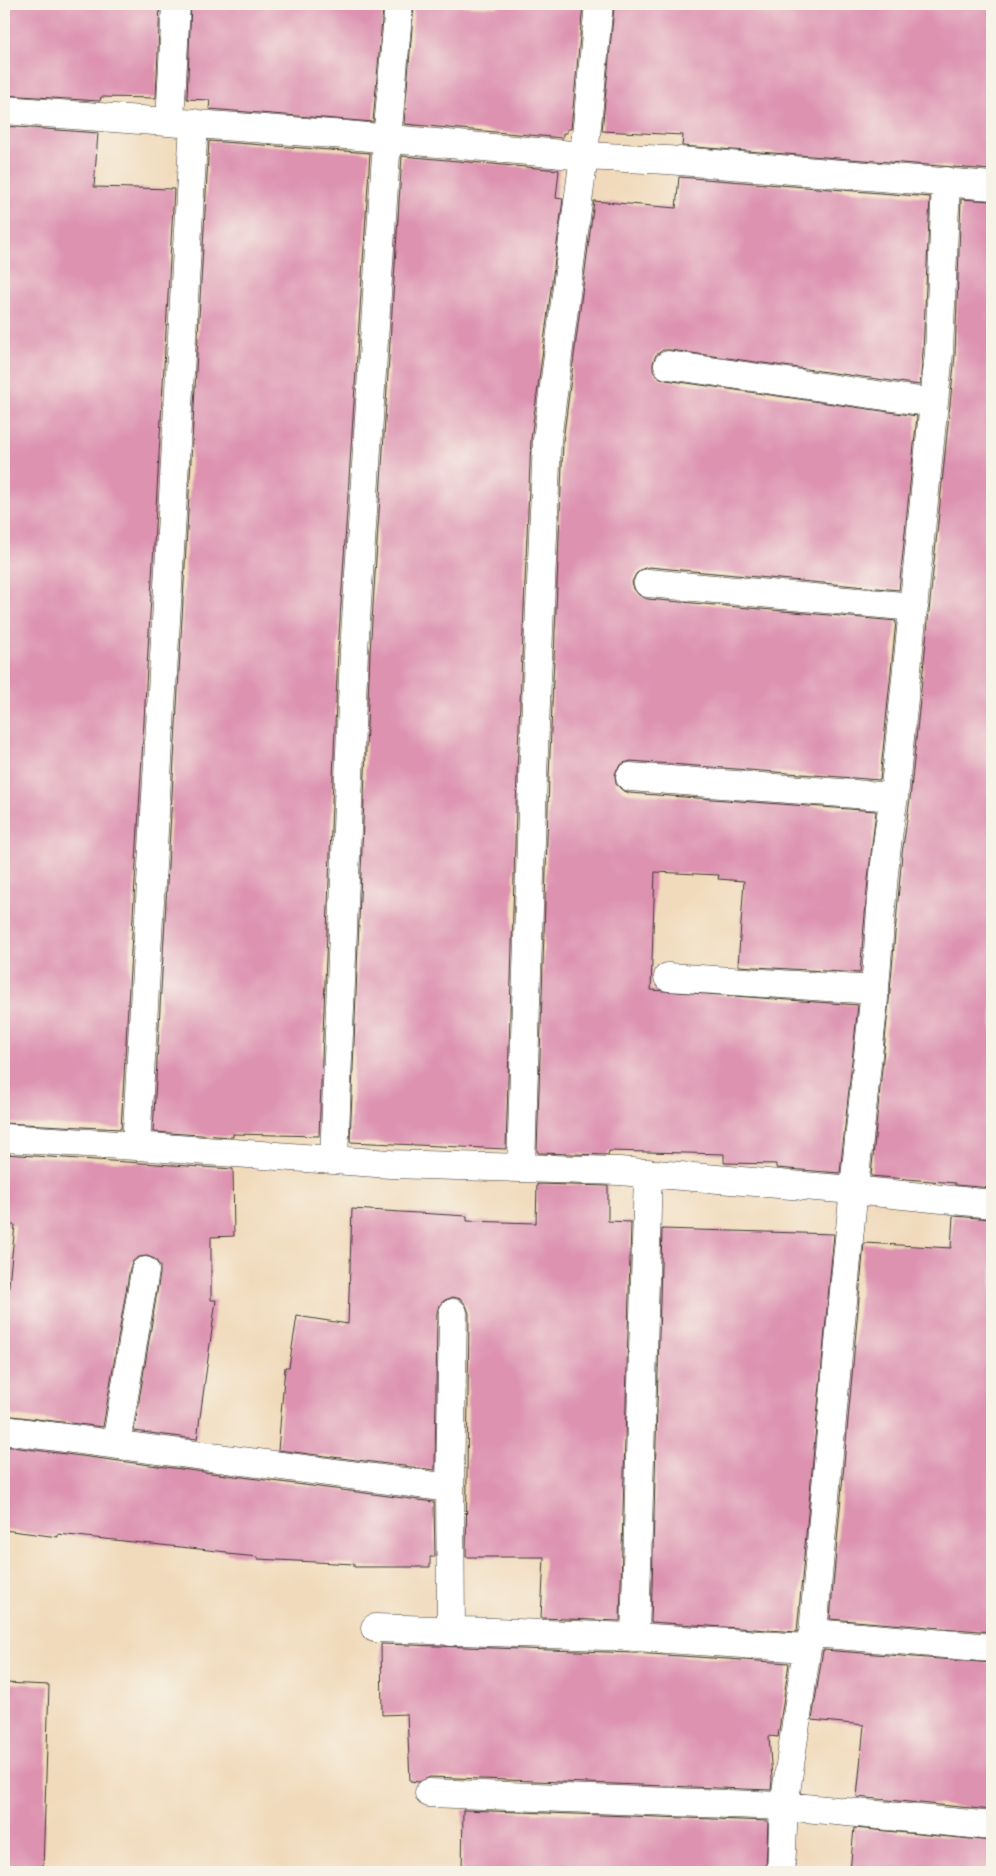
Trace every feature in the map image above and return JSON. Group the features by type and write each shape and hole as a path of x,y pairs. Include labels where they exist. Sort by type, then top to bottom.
{"street":[{"path":"136,1146 152,893 161,698 182,123 176,4"},
{"path":"334,1160 354,651 387,139 399,4"},
{"path":"521,1168 533,776 548,440 584,156 599,4"},
{"path":"4,110 992,186"},
{"path":"781,1872 784,1806 810,1640 853,1190 875,990 887,838 894,797 940,353 946,181"},
{"path":"668,365 934,403"},
{"path":"648,583 914,607"},
{"path":"630,777 894,797"},
{"path":"668,977 875,990"},
{"path":"4,1138 390,1164 648,1173 992,1204"},
{"path":"635,1637 648,1173"},
{"path":"116,1444 145,1271"},
{"path":"451,1632 450,1488 453,1313"},
{"path":"4,1430 450,1488"},
{"path":"375,1628 451,1632 810,1640 992,1648"},
{"path":"429,1793 784,1806 992,1826"}],"building":[{"path":"4,4 160,4 156,98 101,97 100,101 4,95"},
{"path":"191,4 317,4 383,9 373,122 209,109 210,100 187,99"},
{"path":"414,4 498,7 498,4 583,5 571,129 567,129 567,133 563,133 563,138 404,124"},
{"path":"621,4 992,4 992,170 682,146 683,135 602,131 614,7 620,7"},
{"path":"4,126 98,133 94,187 174,189 121,1129 4,1123"},
{"path":"209,141 370,153 338,650 319,1136 233,1134 233,1137 153,1132"},
{"path":"402,156 559,170 556,198 563,199 531,439 517,775 506,1149 350,1142 370,652"},
{"path":"679,177 930,197 920,385 670,350 663,350 656,355 653,363 653,370 658,377 666,380 917,416 899,590 649,567 642,569 636,574 632,582 634,589 639,595 647,599 896,621 880,780 631,761 623,763 617,769 615,775 616,784 622,790 629,793 876,811 860,973 738,966 744,881 718,879 719,875 655,872 651,990 858,1005 840,1173 776,1168 776,1164 724,1163 724,1154 609,1151 608,1155 538,1153 537,1151 549,777 563,441 594,201 676,208"},
{"path":"961,199 992,201 992,1188 871,1176 902,854 910,799 955,355"},
{"path":"4,1154 233,1169 234,1236 211,1237 211,1300 216,1300 197,1439 134,1431 160,1274 160,1266 155,1259 147,1256 139,1257 133,1261 130,1268 103,1427 4,1415 4,1304 7,1304 15,1225 4,1225"},
{"path":"537,1184 608,1186 608,1221 631,1222 620,1621 541,1618 544,1557 466,1557 469,1313 461,1299 453,1297 445,1300 439,1305 437,1313 435,1470 278,1450 285,1367 289,1367 297,1316 348,1324 352,1209 467,1216 467,1221 536,1223"},
{"path":"953,1216 992,1219 992,1632 830,1619 864,1243 951,1248"},
{"path":"662,1229 834,1234 797,1632 651,1622"},
{"path":"4,1446 434,1502 435,1557 430,1557 430,1567 354,1567 354,1564 258,1559 258,1557 227,1554 227,1552 58,1534 58,1537 4,1530"},
{"path":"381,1644 634,1653 789,1663 778,1737 769,1736 771,1790 430,1777 419,1782 410,1781 407,1714 382,1715"},
{"path":"823,1650 992,1663 992,1810 857,1797 864,1725 812,1720"},
{"path":"4,1683 49,1685 43,1869 4,1867"},
{"path":"463,1810 768,1821 766,1872 462,1872"},
{"path":"854,1828 992,1841 992,1872 850,1872"}]}
